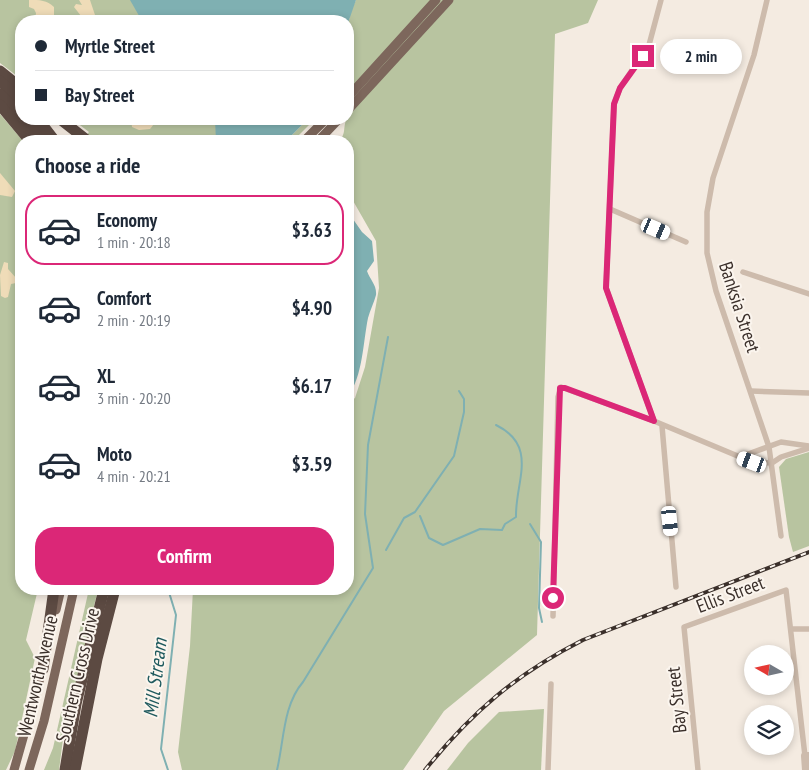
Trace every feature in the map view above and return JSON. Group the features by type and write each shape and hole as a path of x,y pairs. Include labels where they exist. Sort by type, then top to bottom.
{"highway":[{"path":"0,71 15,83"},
{"path":"0,81 15,95"},
{"path":"0,94 15,108"},
{"path":"0,105 15,123"},
{"path":"17,125 25,135"},
{"path":"30,125 38,135"},
{"path":"43,125 50,135"},
{"path":"68,125 81,135"},
{"path":"43,669 53,595"},
{"name":"Southern Cross Drive","path":"65,770 76,704 103,595"},
{"name":"Southern Cross Drive","path":"75,770 87,702 114,595"}],"main road":[{"path":"354,90 436,0"},
{"path":"354,103 449,0"},
{"path":"310,135 320,125"},
{"path":"324,135 334,125"},
{"name":"Wentworth Avenue","path":"14,770 43,669 60,595"},
{"name":"Wentworth Avenue","path":"29,770 44,721 73,595"}],"street":[{"path":"654,421 606,288 614,104 620,88 649,45 661,0"},
{"name":"Banksia Street","path":"767,0 754,55 713,178 707,212 707,253 716,291 751,391 768,447 772,463 781,536"},
{"path":"610,210 686,242"},
{"path":"743,272 809,294"},
{"path":"553,616 558,397 561,388 654,421 662,426 752,462 772,463 782,457 809,447"},
{"path":"751,391 809,393"},
{"path":"662,426 676,587"},
{"path":"740,457 781,442 809,447"},
{"name":"Ellis Street","path":"684,627 786,590 791,629"},
{"name":"Bay Street","path":"684,627 698,770"},
{"path":"806,770 807,756 791,629 809,629"},
{"path":"548,770 551,684"}],"green space":[{"path":"0,0 161,0 170,15 15,15 15,74 0,63"},
{"path":"356,0 598,0 588,23 555,34 537,635 444,711 403,770 182,770 178,752 190,646 193,595 354,595 354,399 365,367 379,288 376,241 354,202 354,135 343,135 345,125 354,125 354,15 350,15"},
{"path":"0,114 18,135 15,135 15,595 37,595 26,640 35,658 15,751 6,770 0,770"},
{"path":"80,125 236,125 244,135 86,135 89,132"},
{"path":"302,125 309,125 299,135 292,135"},
{"path":"809,452 809,546 793,552 789,537 779,467 786,459"},
{"path":"88,595 97,595 63,739 59,770 44,770 53,748"},
{"path":"544,709 541,770 447,770 468,743 499,712"}],"sand":[{"path":"29,0 43,1 54,7 54,15 36,15 34,9 29,7"},
{"path":"79,0 90,0 95,15 80,15 74,7 76,4 82,5"},
{"path":"132,125 153,125 150,129 139,130 132,127"},
{"path":"0,173 15,191 12,197 0,195"},
{"path":"4,262 8,263 8,269 15,277 15,283 11,284 8,297 5,298 1,296 0,275"}],"water":[{"path":"130,0 356,0 351,15 139,15"},
{"path":"215,125 302,125 292,135 216,135"},
{"path":"354,221 362,232 372,241 374,261 367,271 376,291 368,318 357,379 354,386"}],"waterway":[{"path":"277,770 291,701 373,568 365,514 368,445 388,337"},
{"path":"386,550 404,518 415,512 454,456 464,412 464,399 459,391"},
{"path":"420,516 429,538 443,545 480,529 502,530 505,524 516,517 522,466 521,454 517,443 509,434 496,425"},
{"path":"530,524 541,542 539,608 542,622"},
{"name":"Mill Stream","path":"168,770 161,749 176,615 170,595"}],"railway":[{"path":"425,770 478,712 516,681 559,653 583,640 809,552"}],"route":[{"path":"553,598 558,397 560,388 565,388 654,421 609,301 606,288 614,104 620,88 643,56"}]}
